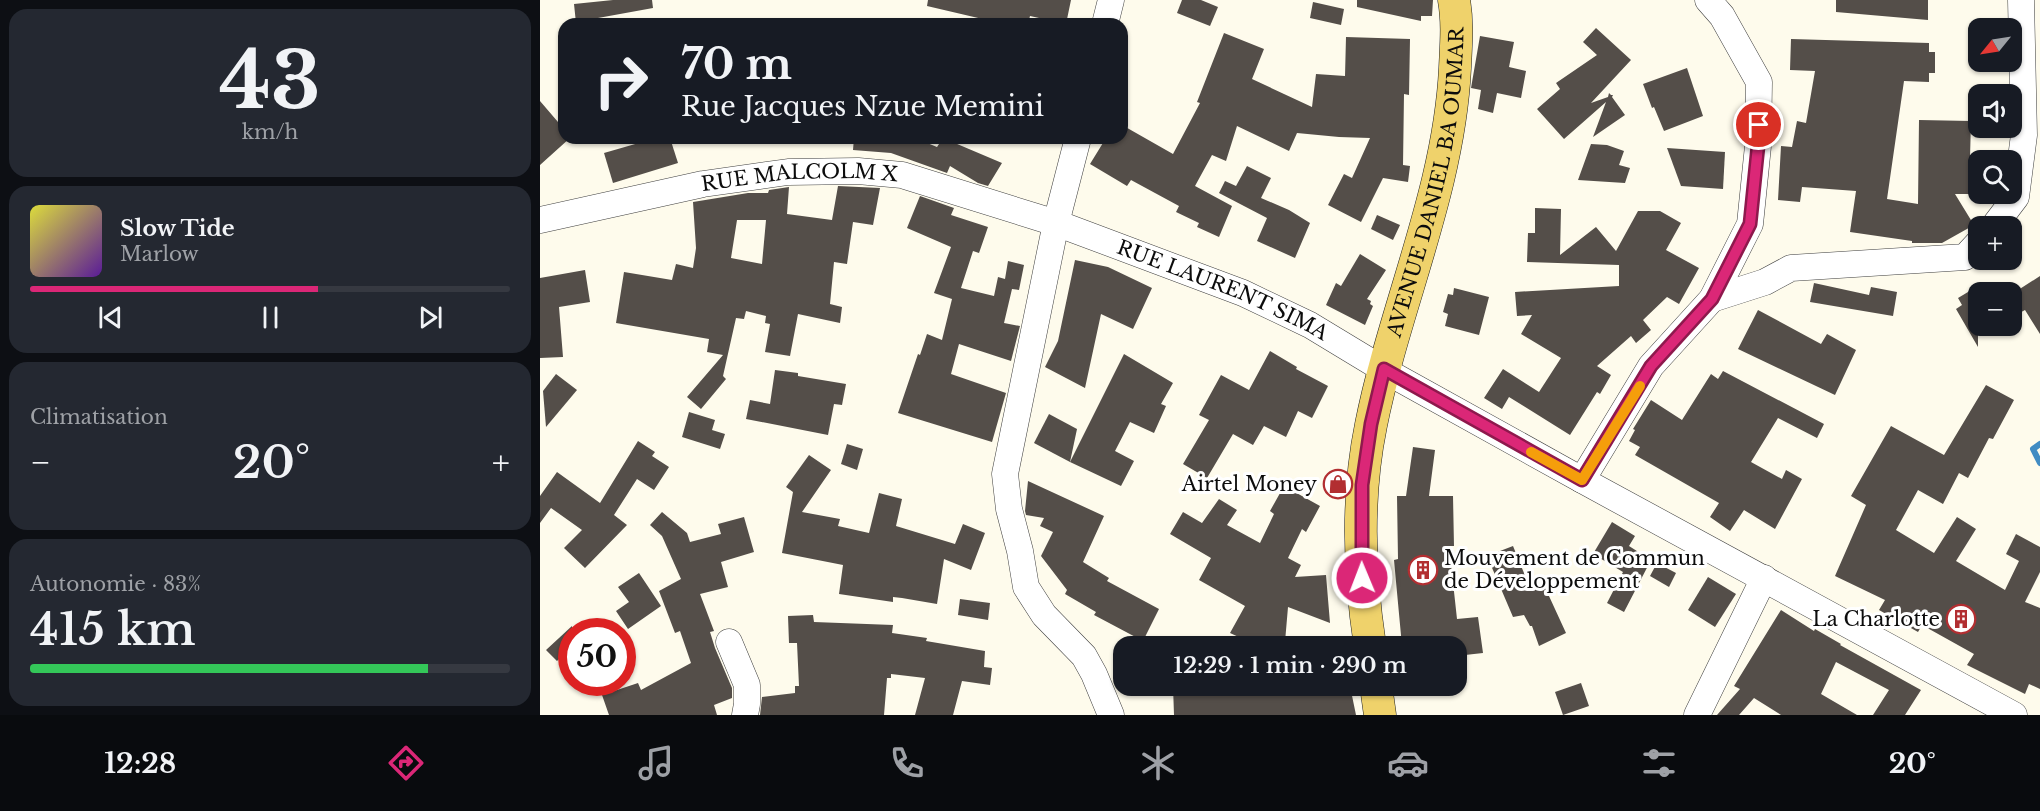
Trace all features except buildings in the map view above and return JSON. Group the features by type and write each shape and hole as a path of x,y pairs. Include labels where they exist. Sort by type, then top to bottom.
{"main road":[{"name":"AVENUE DANIEL BA OUMAR","path":"1369,636 1362,578 1362,485 1371,424 1384,369 1440,176 1449,135 1454,104 1455,0"},
{"path":"1377,696 1380,715"}],"street":[{"path":"1106,18 1111,0"},
{"path":"1582,480 1651,366 1712,299 1750,224 1758,146 1759,82 1722,16 1708,0"},
{"path":"2002,216 2016,197 2024,135 2021,0"},
{"path":"1076,144 1056,223 1005,474 1009,509 1020,551 1026,587 1044,615 1084,656 1111,715"},
{"name":"RUE MALCOLM X","path":"540,219 703,184 788,172 858,171 902,175 1056,223"},
{"name":"RUE LAURENT SIMA","path":"1056,223 1243,292 1310,325 1582,480 2014,715"},
{"path":"1712,299 1765,282 1791,268 1965,257 1968,254"},
{"path":"1697,715 1764,578"},
{"path":"729,642 747,685 745,715"}],"waterway":[{"path":"2040,444 2033,449 2040,463"}],"slow traffic":[{"path":"1531,452 1582,480 1640,386"}],"place":[{"name":"Airtel Money","path":"1338,484"},
{"name":"Mouvement de Commun de Développement","path":"1423,570"},
{"name":"La Charlotte","path":"1961,619"}],"route":[{"path":"1362,578 1362,485 1371,424 1384,369 1582,480 1651,366 1712,299 1750,224 1759,125"}]}
